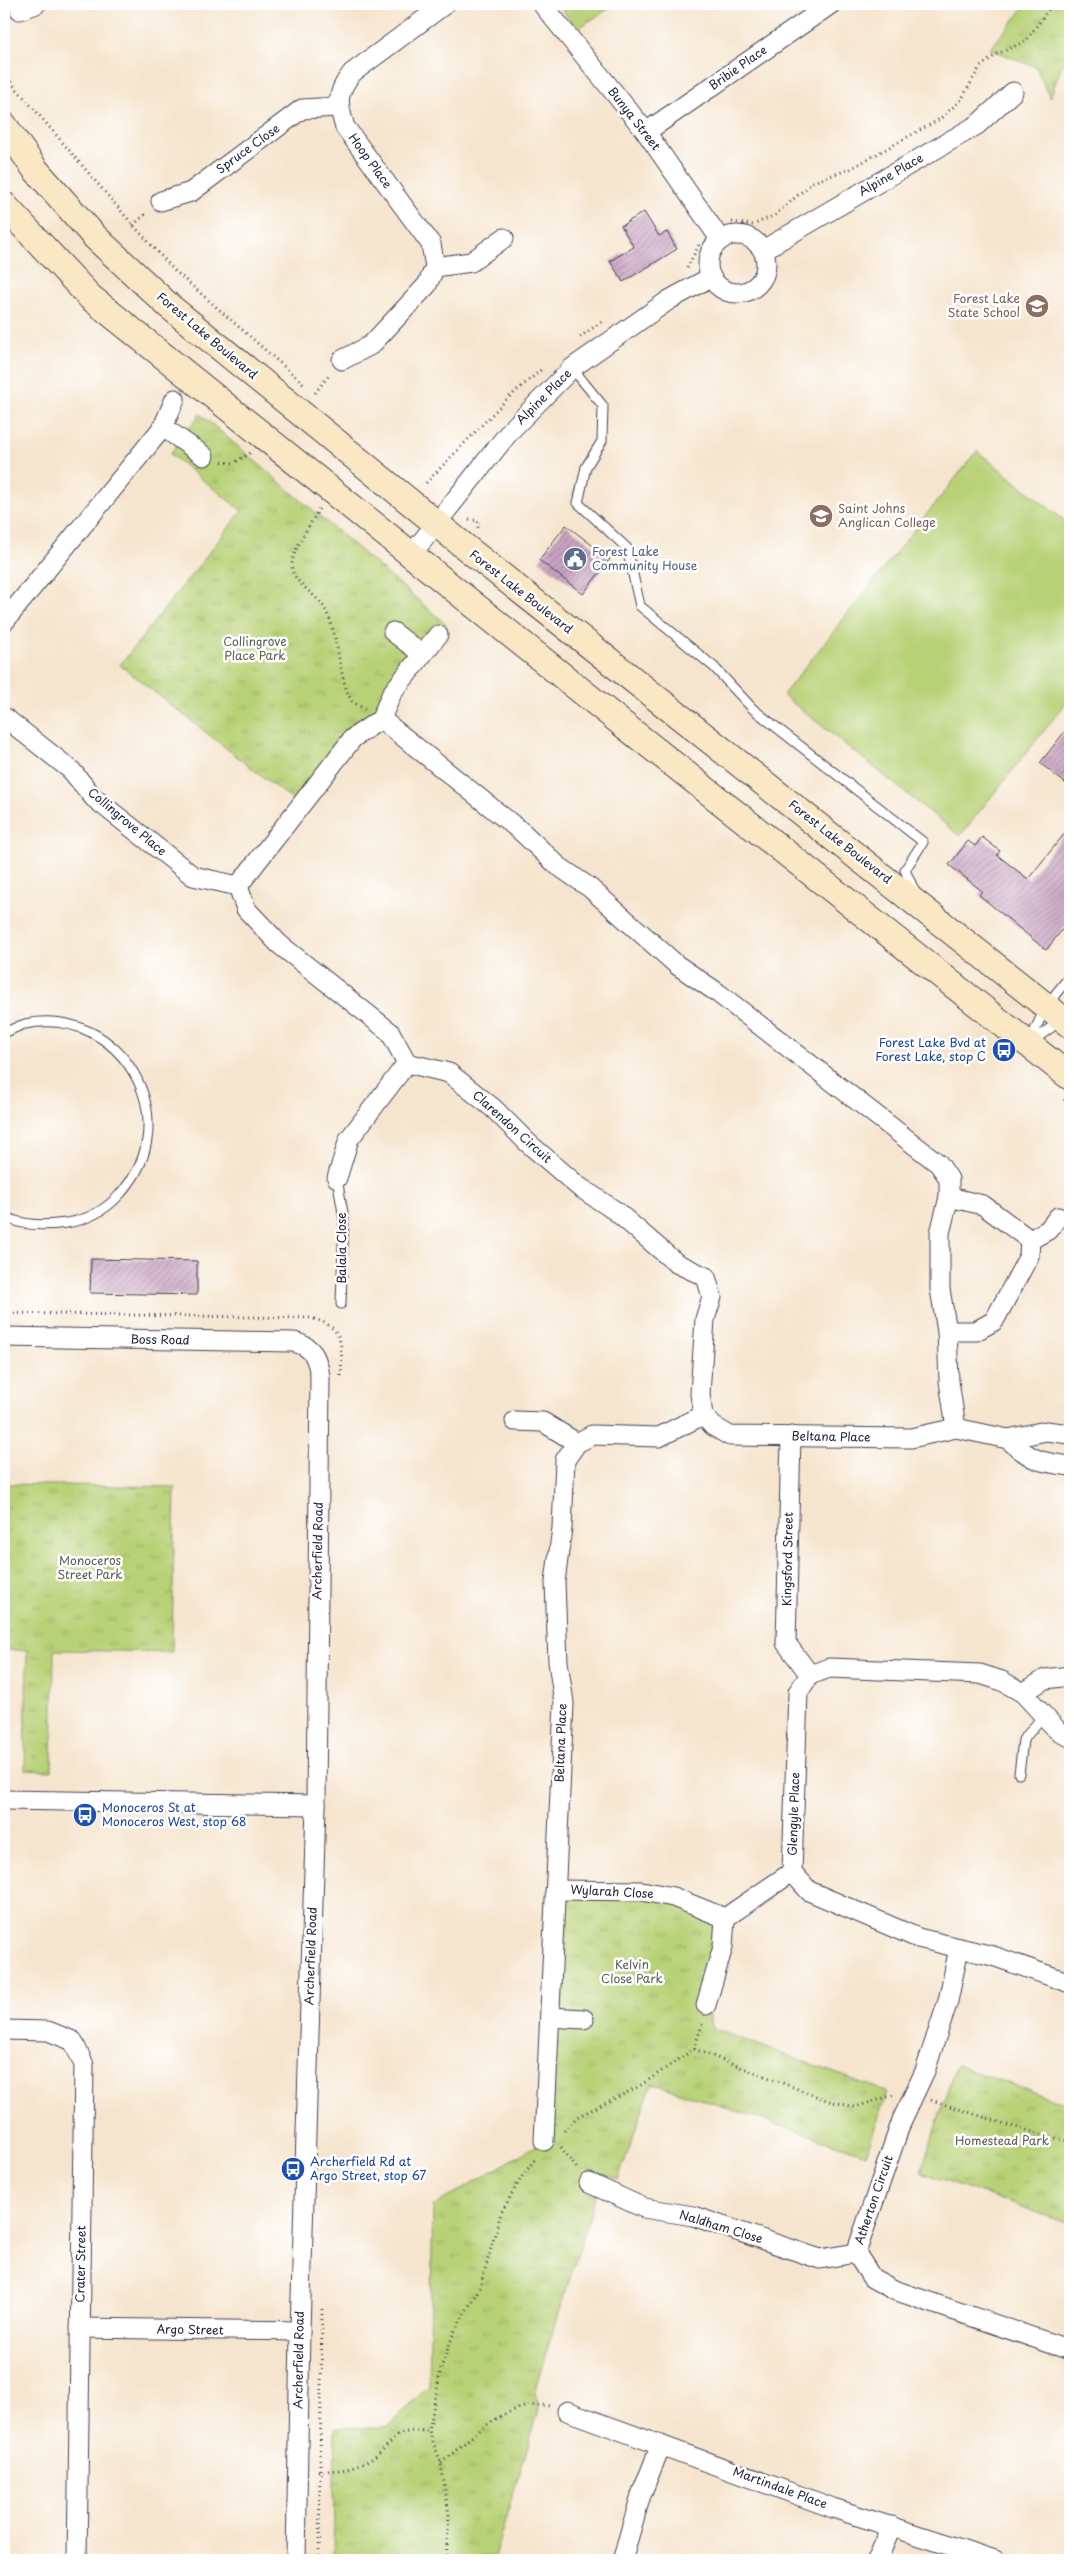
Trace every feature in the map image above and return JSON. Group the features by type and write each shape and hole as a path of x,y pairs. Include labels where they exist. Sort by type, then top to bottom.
{"main road":[{"name":"Forest Lake Boulevard","path":"4,125 35,169 109,251 169,306 436,524 921,906 1062,1014"},
{"path":"4,205 90,297 628,729 1070,1077"}],"street":[{"path":"338,107 340,87 352,73 445,4"},
{"name":"Bunya Street","path":"542,4 646,132 720,239"},
{"name":"Bribie Place","path":"646,132 831,4"},
{"name":"Alpine Place","path":"762,250 977,125 1013,92"},
{"name":"Spruce Close","path":"161,201 190,192 302,109 338,107"},
{"name":"Hoop Place","path":"338,107 345,127 431,244 435,267"},
{"path":"741,234 752,238 762,250 766,265 764,275 750,290 735,293 725,290 717,285 711,277 708,267 708,256 712,247 720,239 730,235 741,234"},
{"path":"342,360 371,346 427,284 435,267 471,262 504,238"},
{"name":"Alpine Place","path":"411,555 511,430 572,368 669,300 711,277"},
{"path":"4,622 163,427 175,399"},
{"path":"163,427 204,456"},
{"path":"393,632 422,654"},
{"path":"407,1063 390,1032 273,937 246,909 238,886 353,738 381,719 392,692 438,635"},
{"name":"Collingrove Place","path":"4,717 71,770 94,798 193,876 238,886"},
{"path":"381,719 523,833 557,865 590,888 677,965 718,993 939,1164 949,1178 949,1197 940,1233 940,1289 947,1331 949,1381 956,1428"},
{"name":"Balala Close","path":"337,1178 349,1139 407,1063"},
{"name":"Clarendon Circuit","path":"407,1063 449,1072 493,1108 528,1143 578,1186 617,1212 676,1263 706,1277 712,1297 705,1319 700,1394 702,1414"},
{"path":"949,1197 983,1204 1030,1240"},
{"path":"1030,1240 1048,1230 1058,1216"},
{"path":"947,1331 976,1330 994,1321 1028,1256 1030,1240"},
{"name":"Boss Road","path":"4,1337 294,1342 306,1345 313,1352"},
{"name":"Archerfield Road","path":"296,2560 300,2331 316,1805 320,1376 313,1352"},
{"path":"515,1420 544,1422 576,1443 592,1435 659,1436 702,1414"},
{"name":"Beltana Place","path":"702,1414 713,1426 730,1436 911,1438 956,1428 1008,1440 1046,1431 1070,1434"},
{"name":"Kingsford Street","path":"791,1436 786,1643 810,1675"},
{"name":"Beltana Place","path":"1008,1440 1028,1457 1043,1462 1070,1466"},
{"name":"Beltana Place","path":"551,2142 550,2017 564,1704 558,1662 555,1582 562,1528 565,1460 576,1443"},
{"path":"810,1675 829,1668 980,1674 1002,1681 1023,1693 1059,1732 1070,1737"},
{"name":"Glengyle Place","path":"810,1675 798,1692 792,1872 809,1892 918,1938 993,1956 1070,1983"},
{"path":"1023,1693 1045,1678 1070,1676"},
{"path":"4,1800 316,1805"},
{"path":"706,2005 724,1947 725,1918 792,1872"},
{"name":"Wylarah Close","path":"555,1890 642,1891 673,1897 725,1918"},
{"name":"Atherton Circuit","path":"959,1948 948,2001 925,2070 902,2120 856,2252 872,2278 894,2290 1070,2350"},
{"path":"550,2017 584,2018"},
{"name":"Crater Street","path":"4,2030 48,2031 73,2041 84,2065 77,2560"},
{"name":"Naldham Close","path":"589,2184 644,2208 693,2216 820,2259 856,2252"},
{"name":"Argo Street","path":"80,2328 300,2331"},
{"name":"Martindale Place","path":"567,2411 833,2508 995,2560"},
{"path":"622,2560 641,2495 661,2445"},
{"path":"877,2560 892,2526"}],"lane":[{"path":"572,368 603,406 602,441 586,468 578,503 626,548 640,606 714,667 753,709 923,842 905,870 921,906"},
{"path":"1028,1043 1062,1014 1070,976"},
{"path":"1028,1043 1062,1014"},
{"path":"4,1032 25,1024 58,1022 91,1032 119,1052 139,1080 149,1114 147,1148 133,1180 110,1205 79,1221 45,1226 11,1220 4,1216"},
{"name":"Balala Close","path":"337,1178 344,1219 341,1304"},
{"path":"1019,1774 1024,1740 1043,1716"}],"path":[{"path":"4,74 133,225"},
{"path":"315,394 342,360"},
{"path":"204,456 221,462 234,463 254,451"},
{"path":"319,509 292,558 292,570 299,582 314,593 325,608 334,630 347,688 353,701 381,719"},
{"path":"446,2560 449,2515 441,2463 429,2431 440,2368 454,2332 480,2287 501,2213 521,2178 551,2142 577,2117 638,2087 694,2049 702,2029 706,2005"},
{"path":"694,2049 829,2101 854,2107 899,2093 914,2094 1011,2126 1070,2142"},
{"path":"551,2142 589,2184"},
{"path":"441,2463 498,2417 522,2408 547,2405 567,2411"},
{"path":"297,2471 347,2471 371,2459 392,2438 409,2430 429,2431"}],"green space":[{"path":"558,4 616,4 577,29"},
{"path":"1027,4 1070,4 1070,42 1050,98 1036,67 990,49"},
{"name":"Collingrove Place Park","path":"200,414 446,624 300,806 120,665 242,511 170,454"},
{"path":"977,451 1070,525 1070,698 960,836 783,695"},
{"name":"Monoceros Street Park","path":"4,1484 175,1487 172,1652 54,1650 52,1771 25,1770 27,1650 4,1650"},
{"name":"Kelvin Close Park","path":"555,1890 642,1891 725,1918 706,2005 712,2028 887,2092 866,2154 652,2083 618,2180 603,2174 536,2385 538,2413 493,2560 333,2560 335,2428 386,2428 429,2386 433,2206 544,2141"},
{"name":"Homestead Park","path":"956,2065 1070,2105 1070,2224 921,2172"}],"building":[{"path":"644,212 659,236 667,232 677,249 623,282 610,261 634,247 621,226"},
{"name":"Forest Lake Community House","path":"566,525 610,559 583,594 539,560"},
{"path":"1070,725 1070,787 1040,763"},
{"path":"1070,827 1070,910 1065,917 1070,920 1046,950 979,895 982,891 949,865 968,841 975,846 982,837 1000,851 997,855 1028,879"},
{"path":"91,1259 197,1261 197,1295 90,1293"}],"place":[{"name":"Forest Lake State School","path":"1037,306"},
{"name":"Saint Johns Anglican College","path":"821,516"},
{"name":"Forest Lake Community House","path":"575,559"},
{"name":"Forest Lake Bvd at Forest Lake, stop C","path":"1004,1050"},
{"name":"Monoceros St at Monoceros West, stop 68","path":"85,1815"},
{"name":"Archerfield Rd at Argo Street, stop 67","path":"293,2169"}]}
